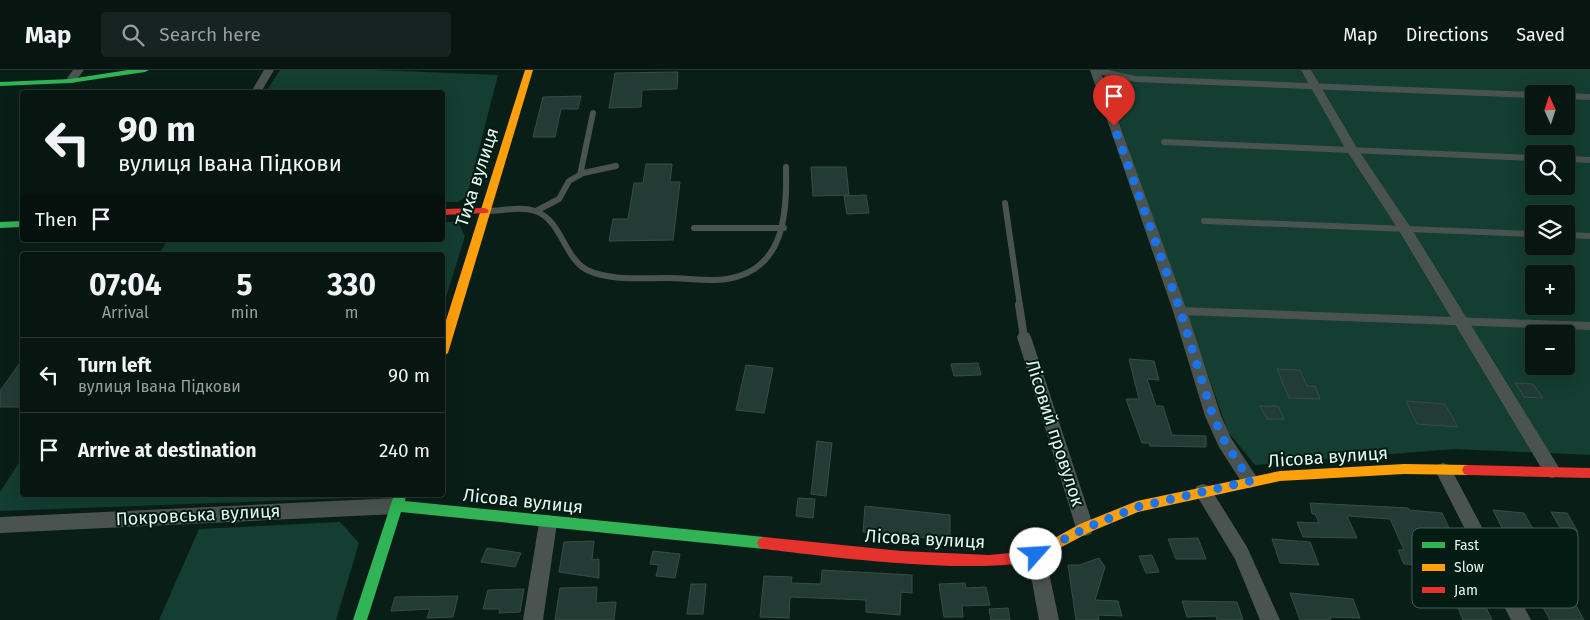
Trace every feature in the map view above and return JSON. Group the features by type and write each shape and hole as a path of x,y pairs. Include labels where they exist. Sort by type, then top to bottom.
{"main road":[{"path":"0,84 70,80 146,70"},
{"name":"Тиха вулиця","path":"445,342 529,70"},
{"path":"445,212 484,211"},
{"path":"0,225 20,224"},
{"name":"Лісова вулиця","path":"398,501 548,523 939,559 998,560 1036,554 1086,528 1137,507 1250,481 1316,472 1443,470 1590,473"},
{"path":"360,620 398,501"}],"street":[{"path":"70,80 79,70"},
{"path":"257,90 269,70"},
{"path":"1095,70 1180,310 1219,430 1250,481"},
{"path":"1306,70 1351,148 1404,228 1552,471"},
{"name":"Лісовий провулок","path":"1024,337 1086,528"},
{"path":"1443,470 1473,528"},
{"path":"1202,491 1244,556 1270,620"},
{"name":"Покровська вулиця","path":"0,525 398,501"},
{"path":"534,620 548,523"},
{"path":"1036,554 1049,620"},
{"path":"1515,608 1521,620"}],"lane":[{"path":"1095,70 1135,79 1525,95"},
{"path":"1575,97 1590,98"},
{"path":"580,175 592,113"},
{"path":"1164,142 1351,148 1525,158"},
{"path":"1575,159 1590,160"},
{"path":"484,211 536,210 559,199 569,181 580,175 616,166"},
{"path":"536,210 554,225 567,252 586,269 633,278 731,278 759,267 772,251 784,228 786,167"},
{"path":"1005,203 1024,337"},
{"path":"1204,221 1525,234"},
{"path":"694,228 784,228"},
{"path":"1575,235 1590,236"},
{"path":"1180,310 1590,326"}],"green space":[{"path":"280,70 377,70 498,75 467,196 458,202 445,202 445,90 267,90"},
{"path":"1101,70 1590,70 1590,455 1454,449 1255,465 1228,432"},
{"path":"445,222 458,222 465,236 445,301 445,252 160,252 167,242 445,242"},
{"path":"20,461 20,497 376,497 0,511 0,492"},
{"path":"340,522 359,543 336,620 159,620 199,529"}],"building":[{"path":"678,72 677,89 642,90 641,107 609,108 615,73"},
{"path":"581,96 578,109 561,109 555,137 533,137 543,97"},
{"path":"646,164 672,164 670,182 680,182 673,240 609,241 613,219 628,219 634,183 643,183"},
{"path":"811,167 846,167 849,195 813,196"},
{"path":"866,195 869,213 847,214 844,196"},
{"path":"1129,359 1154,361 1159,380 1147,379 1156,406 1163,406 1172,435 1206,436 1206,447 1150,446 1149,443 1142,443 1126,399 1139,399"},
{"path":"20,363 20,407 0,407 0,391"},
{"path":"978,363 981,375 954,376 951,364"},
{"path":"746,365 773,368 764,413 736,410"},
{"path":"1277,369 1300,370 1307,386 1315,386 1320,399 1289,398"},
{"path":"1515,383 1533,384 1543,398 1524,397"},
{"path":"1406,401 1445,404 1458,427 1417,424"},
{"path":"1260,406 1278,406 1284,419 1267,419"},
{"path":"817,441 832,443 826,496 811,494"},
{"path":"798,498 815,499 813,518 796,516"},
{"path":"1310,503 1408,508 1409,510 1442,513 1449,528 1412,528 1412,565 1404,564 1398,550 1404,550 1390,519 1347,516 1357,538 1303,537 1297,522 1319,523 1315,514 1312,514"},
{"path":"865,506 950,515 950,540 863,532"},
{"path":"1493,510 1524,513 1532,528 1502,528"},
{"path":"1551,512 1567,513 1576,528 1560,528"},
{"path":"1198,538 1206,559 1176,559 1168,539"},
{"path":"1272,539 1310,542 1319,565 1280,563"},
{"path":"594,541 592,560 599,559 599,578 559,572 564,542"},
{"path":"487,548 521,553 515,567 481,562"},
{"path":"653,551 680,554 675,578 656,576 659,565 650,564"},
{"path":"1152,555 1159,572 1146,573 1139,556"},
{"path":"1099,558 1105,567 1095,600 1118,601 1122,616 1098,615 1099,620 1076,620 1068,565 1079,565"},
{"path":"822,570 912,575 912,593 901,592 900,615 866,612 866,600 790,597 789,618 760,617 764,576 792,577 791,583 821,584"},
{"path":"965,583 966,588 986,587 990,605 962,606 963,617 944,617 939,584"},
{"path":"691,584 706,584 703,614 687,614"},
{"path":"597,587 596,603 616,602 614,620 555,620 560,588"},
{"path":"524,589 520,612 499,613 500,609 483,609 488,590"},
{"path":"1290,593 1353,599 1360,618 1330,617 1331,620 1300,620"},
{"path":"458,596 453,617 427,618 430,609 391,611 395,597"},
{"path":"1182,601 1237,602 1243,620 1217,620 1216,616 1187,617"},
{"path":"1008,608 1010,620 991,620 989,609"},
{"path":"1458,608 1486,608 1492,620 1463,620"},
{"path":"1544,608 1577,608 1584,620 1550,620"}],"traffic: fast":[{"path":"0,84 70,81 145,70"},
{"path":"0,225 20,224"},
{"path":"360,620 399,497"},
{"path":"396,506 764,543"}],"traffic: slow":[{"path":"445,343 529,70"},
{"path":"1054,545 1085,528 1137,507 1280,476 1404,469 1468,470"}],"traffic: jam":[{"path":"445,212 484,211"},
{"path":"1468,470 1590,473"},
{"path":"764,543 901,557 989,561 1021,558 1036,554 1054,545"}],"route":[{"path":"1036,554 1086,528 1137,507 1250,481 1225,442 1213,416 1180,310 1114,126"}]}
